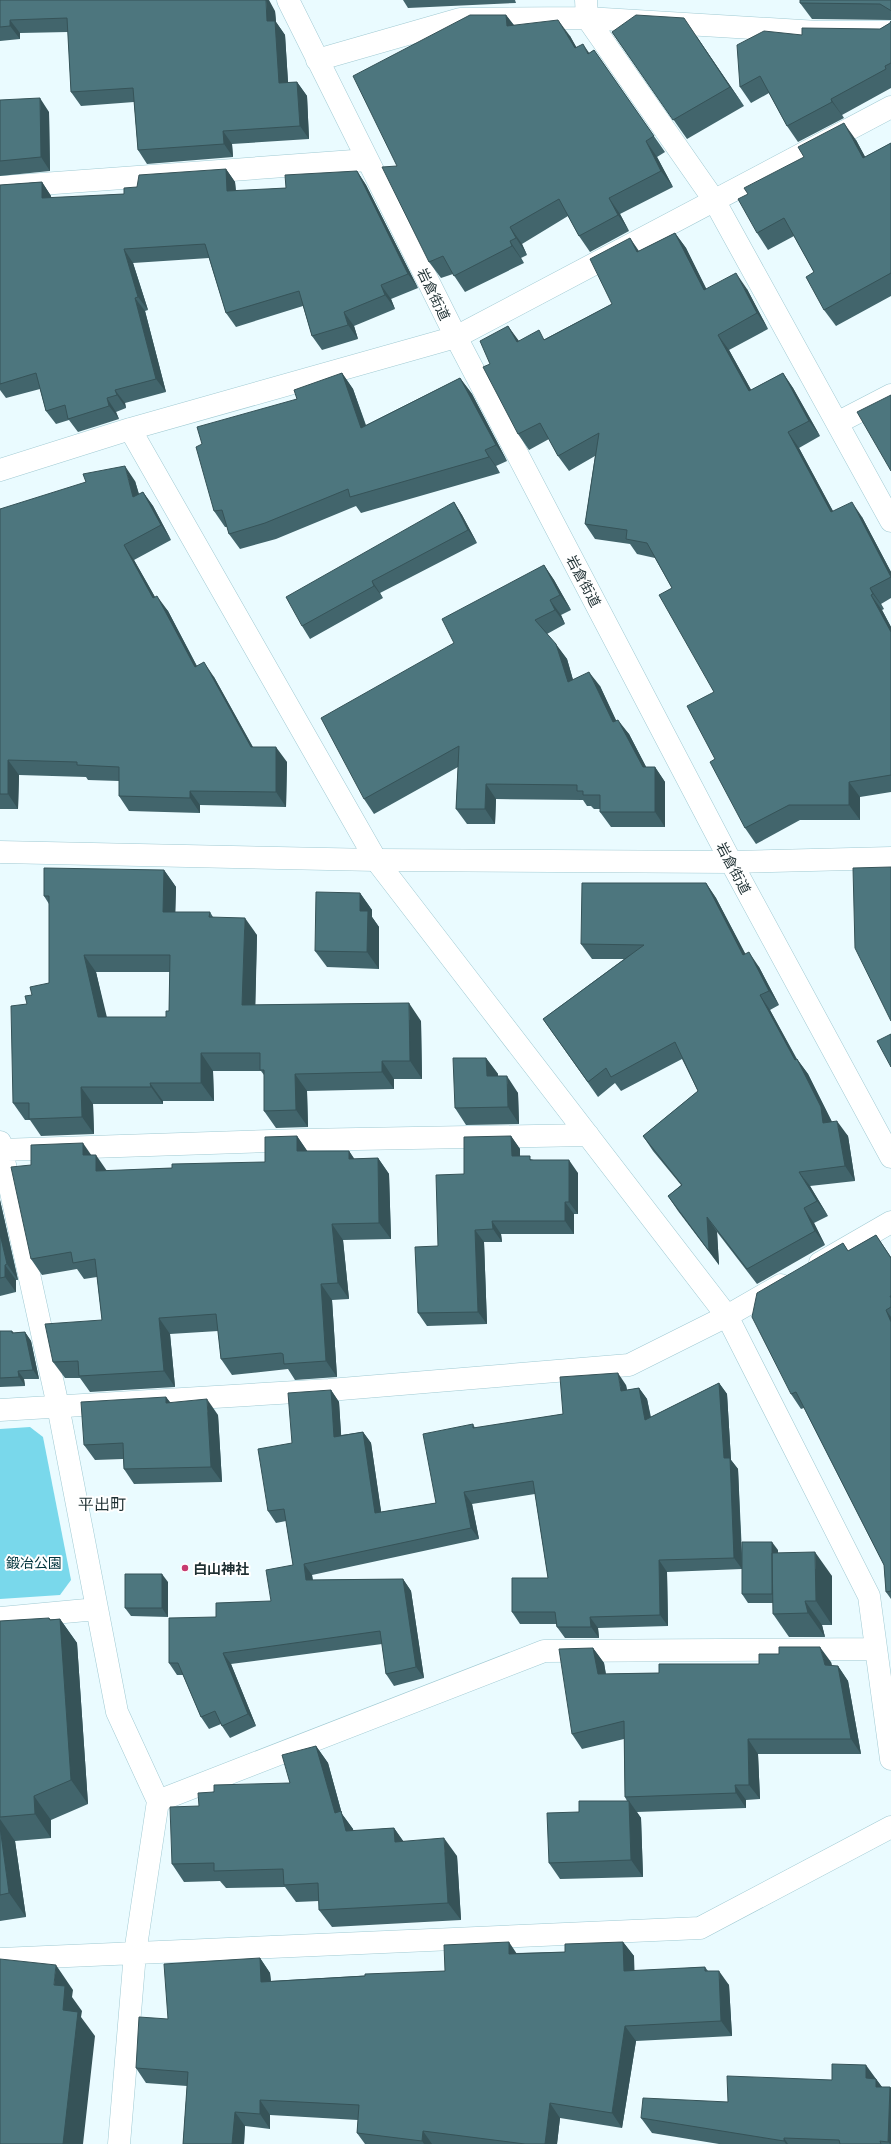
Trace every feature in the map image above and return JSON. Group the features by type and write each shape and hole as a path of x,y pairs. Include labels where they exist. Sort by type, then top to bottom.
{"street":[{"name":"岩倉街道","path":"288,0 456,337 731,862 891,1157"},
{"path":"318,60 460,19 586,9 818,32 891,32"},
{"path":"586,9 714,200 891,522"},
{"path":"0,470 130,429 456,337 891,107"},
{"path":"0,187 367,160"},
{"path":"837,423 891,395"},
{"path":"130,429 376,860 727,1316 868,1596 891,1759"},
{"path":"0,852 376,860 731,862 891,858"},
{"path":"119,2144 135,1954 158,1801 117,1712 58,1406 0,1148 294,1140 588,1135"},
{"path":"0,1410 329,1390 628,1365 727,1316 891,1222"},
{"path":"0,1618 97,1609"},
{"path":"158,1801 544,1651 876,1649"},
{"path":"0,1959 700,1928 891,1827"}],"green space":[{"name":"鍛冶公園","path":"30,1427 43,1437 71,1580 60,1595 0,1599 0,1429"}],"building":[{"path":"0,0 266,0 267,21 275,21 279,83 297,82 300,126 223,131 224,144 138,150 133,88 71,92 67,18 10,20 10,26 0,27"},
{"path":"800,0 891,0 891,11 880,4 800,3"},
{"path":"470,15 506,15 507,26 558,20 575,48 583,44 588,54 594,50 654,136 646,141 661,171 609,198 618,215 579,236 559,199 510,227 516,238 510,241 512,246 454,276 443,256 429,262 382,167 397,166 353,76"},
{"path":"636,15 684,18 730,87 673,120 612,32"},
{"path":"891,21 891,63 885,66 886,69 831,99 832,102 787,126 760,76 740,87 737,45 764,31 802,35 802,28 880,29"},
{"path":"40,98 41,157 0,161 0,100"},
{"path":"844,123 863,158 891,143 891,273 824,310 806,277 814,272 784,218 757,233 738,199 748,194 744,188 804,157 798,147"},
{"path":"226,169 227,191 286,188 285,175 357,171 408,274 381,285 385,295 344,312 348,325 312,336 299,291 226,313 205,244 124,249 138,297 135,298 156,379 115,390 117,395 107,398 109,406 68,419 65,405 46,411 36,373 0,384 0,185 42,182 42,198 124,194 124,188 137,187 139,175"},
{"path":"675,233 704,290 736,273 757,313 718,335 749,391 783,373 809,421 788,432 831,512 852,502 891,577 870,588 873,594 871,595 891,632 891,775 849,782 849,805 789,805 745,828 710,762 715,759 687,706 714,692 659,595 672,588 647,543 626,539 627,530 585,524 599,433 558,456 540,423 518,434 483,367 490,364 480,341 508,326 517,342 539,330 544,340 612,304 590,259 630,238 637,252"},
{"path":"342,373 361,428 460,378 496,445 485,450 489,457 350,497 348,489 265,523 229,534 222,510 214,511 196,447 202,444 197,427 297,399 294,390"},
{"path":"891,395 891,471 857,412"},
{"path":"125,466 133,497 143,492 161,525 124,545 153,598 157,596 195,667 204,662 251,747 276,747 276,792 190,791 190,798 119,796 119,767 77,765 77,762 8,760 8,794 0,794 0,509 86,482 83,474"},
{"path":"454,502 468,530 372,581 374,586 302,626 286,597"},
{"path":"544,565 560,595 550,600 555,610 535,620 556,644 568,682 589,672 613,722 618,720 643,767 655,767 655,812 600,812 600,795 583,795 583,791 577,791 577,785 486,784 485,809 456,809 459,746 364,799 321,718 454,643 442,619"},
{"path":"891,867 891,1021 855,948 853,868"},
{"path":"44,868 164,870 163,912 210,912 209,917 245,918 242,1005 409,1003 410,1061 382,1061 382,1072 295,1074 296,1110 264,1111 264,1070 260,1070 260,1053 201,1053 201,1083 150,1083 151,1087 81,1087 82,1117 29,1119 29,1103 13,1103 11,1006 27,1004 25,996 32,995 30,987 49,983 49,896 44,896","holes":["84,955 170,955 169,1011 166,1011 166,1017 98,1017"]},
{"path":"582,883 706,883 743,955 749,952 769,991 760,995 795,1060 797,1059 821,1107 823,1123 837,1121 845,1166 799,1172 817,1201 804,1208 815,1231 747,1269 707,1217 709,1251 668,1196 682,1185 643,1136 698,1091 675,1042 611,1077 606,1068 588,1082 543,1019 644,945 581,944"},
{"path":"316,892 360,893 360,911 368,911 367,952 315,951"},
{"path":"891,1034 891,1067 877,1041"},
{"path":"453,1058 486,1058 487,1076 507,1076 508,1107 455,1108"},
{"path":"297,1136 297,1151 349,1151 349,1159 378,1158 379,1223 332,1224 338,1283 321,1284 326,1361 284,1364 283,1354 281,1353 221,1359 216,1314 159,1318 164,1371 79,1376 78,1361 53,1362 45,1324 102,1320 95,1259 73,1263 71,1252 31,1259 11,1167 31,1165 31,1145 83,1143 83,1155 96,1155 96,1171 172,1168 172,1164 265,1162 265,1137"},
{"path":"511,1136 512,1156 530,1156 530,1160 569,1160 569,1202 565,1202 565,1221 492,1221 493,1229 475,1230 478,1312 418,1313 415,1247 438,1246 436,1175 464,1174 464,1137"},
{"path":"0,1234 7,1264 5,1265 5,1277 0,1278"},
{"path":"876,1235 891,1258 891,1307 886,1310 891,1322 891,1591 886,1592 884,1565 796,1392 791,1394 752,1317 757,1293 843,1243 848,1251"},
{"path":"0,1331 12,1331 12,1333 25,1332 33,1370 18,1371 19,1377 0,1378"},
{"path":"618,1373 621,1391 639,1388 645,1420 719,1383 724,1458 730,1458 734,1558 659,1560 660,1615 590,1617 591,1627 557,1627 555,1612 512,1612 512,1578 548,1578 533,1481 464,1492 471,1528 304,1564 306,1580 403,1579 416,1667 386,1674 380,1631 223,1653 248,1714 222,1726 215,1711 201,1717 178,1663 169,1663 169,1618 216,1617 216,1603 271,1601 266,1570 293,1565 284,1509 268,1511 258,1449 292,1443 288,1393 331,1390 334,1437 363,1432 375,1513 436,1503 423,1434 473,1424 473,1428 563,1414 560,1377"},
{"path":"166,1397 166,1403 207,1399 211,1467 124,1469 123,1443 84,1445 81,1402"},
{"path":"742,1542 772,1542 772,1594 742,1594"},
{"path":"815,1552 816,1601 805,1601 808,1613 773,1614 772,1553"},
{"path":"125,1574 162,1574 162,1608 125,1608"},
{"path":"49,1618 50,1620 60,1619 71,1780 34,1796 35,1814 0,1817 0,1621"},
{"path":"779,1647 820,1647 825,1665 838,1666 851,1739 748,1739 749,1785 735,1785 736,1793 625,1797 624,1721 572,1734 559,1649 593,1648 598,1674 659,1673 659,1664 759,1664 759,1654 779,1654"},
{"path":"316,1746 335,1813 341,1811 346,1831 394,1828 395,1842 444,1838 448,1903 319,1910 318,1883 284,1885 283,1869 214,1871 214,1863 172,1864 170,1807 199,1806 198,1793 214,1792 214,1785 290,1783 282,1755"},
{"path":"579,1801 629,1801 631,1860 549,1863 547,1813 579,1812"},
{"path":"0,1827 9,1893 0,1895"},
{"path":"509,1942 509,1954 565,1952 565,1944 623,1942 624,1971 705,1967 705,1971 719,1971 721,2021 625,2026 612,2113 550,2103 545,2144 525,2144 423,2131 422,2141 357,2133 359,2105 260,2100 260,2114 235,2112 232,2144 183,2144 188,2072 136,2068 139,2017 168,2019 164,1964 260,1958 261,1982 365,1976 365,1974 445,1971 444,1945"},
{"path":"0,1959 56,1965 54,1985 65,1986 63,2010 78,2012 63,2144 0,2144"},
{"path":"832,2064 866,2065 866,2078 876,2079 876,2087 890,2087 888,2142 880,2141 881,2144 840,2144 839,2140 784,2138 784,2141 641,2118 643,2098 728,2102 727,2076 832,2080"}],"place":[{"name":"白山神社","path":"185,1568"}],"district":[{"name":"平出町","path":"102,1504"}]}
